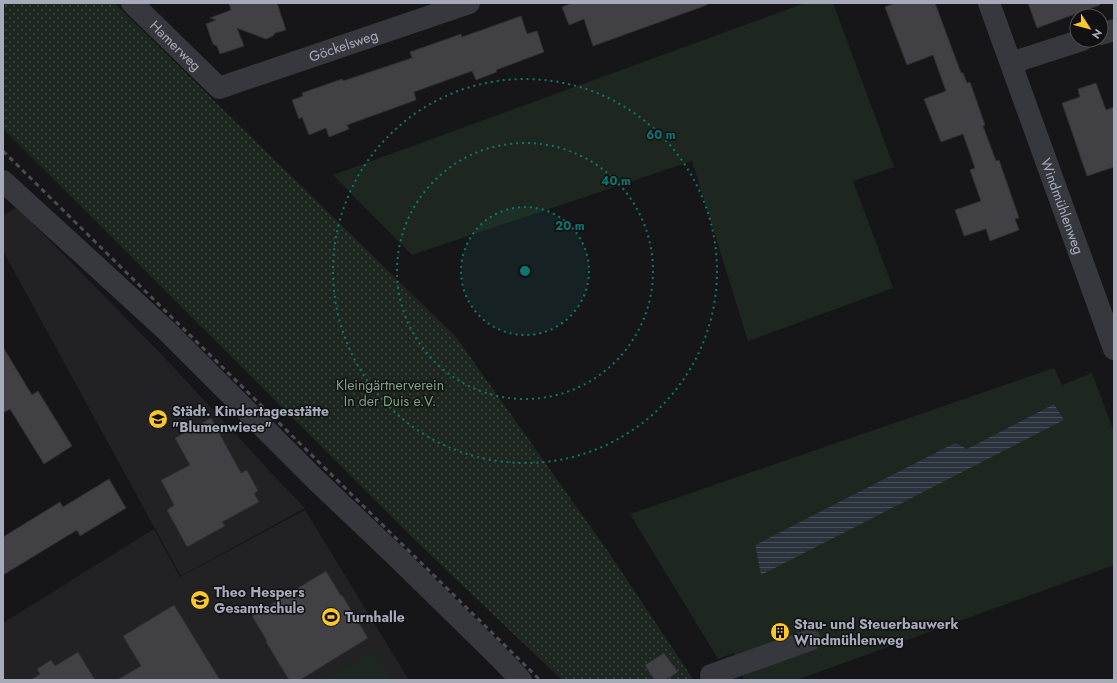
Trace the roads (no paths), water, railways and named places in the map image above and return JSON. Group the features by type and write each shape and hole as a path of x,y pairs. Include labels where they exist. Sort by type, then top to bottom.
{"street":[{"name":"Hamerweg","path":"132,3 219,88"},
{"name":"Göckelsweg","path":"219,88 469,3"},
{"name":"Windmühlenweg","path":"989,3 1114,348"},
{"path":"1011,63 1069,44"},
{"path":"3,181 168,332 317,481 404,563 521,680"},
{"path":"714,680 711,675 810,640"}],"railway":[{"path":"3,151 540,680"}],"place":[{"name":"Städt. Kindertagesstätte \"Blumenwiese\"","path":"158,419"},
{"name":"Theo Hespers Gesamtschule","path":"200,600"},
{"name":"Turnhalle","path":"331,617"},
{"name":"Stau- und Steuerbauwerk Windmühlenweg","path":"780,632"}],"park label":[{"name":"Kleingärtnerverein In der Duis e.V.","path":"390,394"}]}
